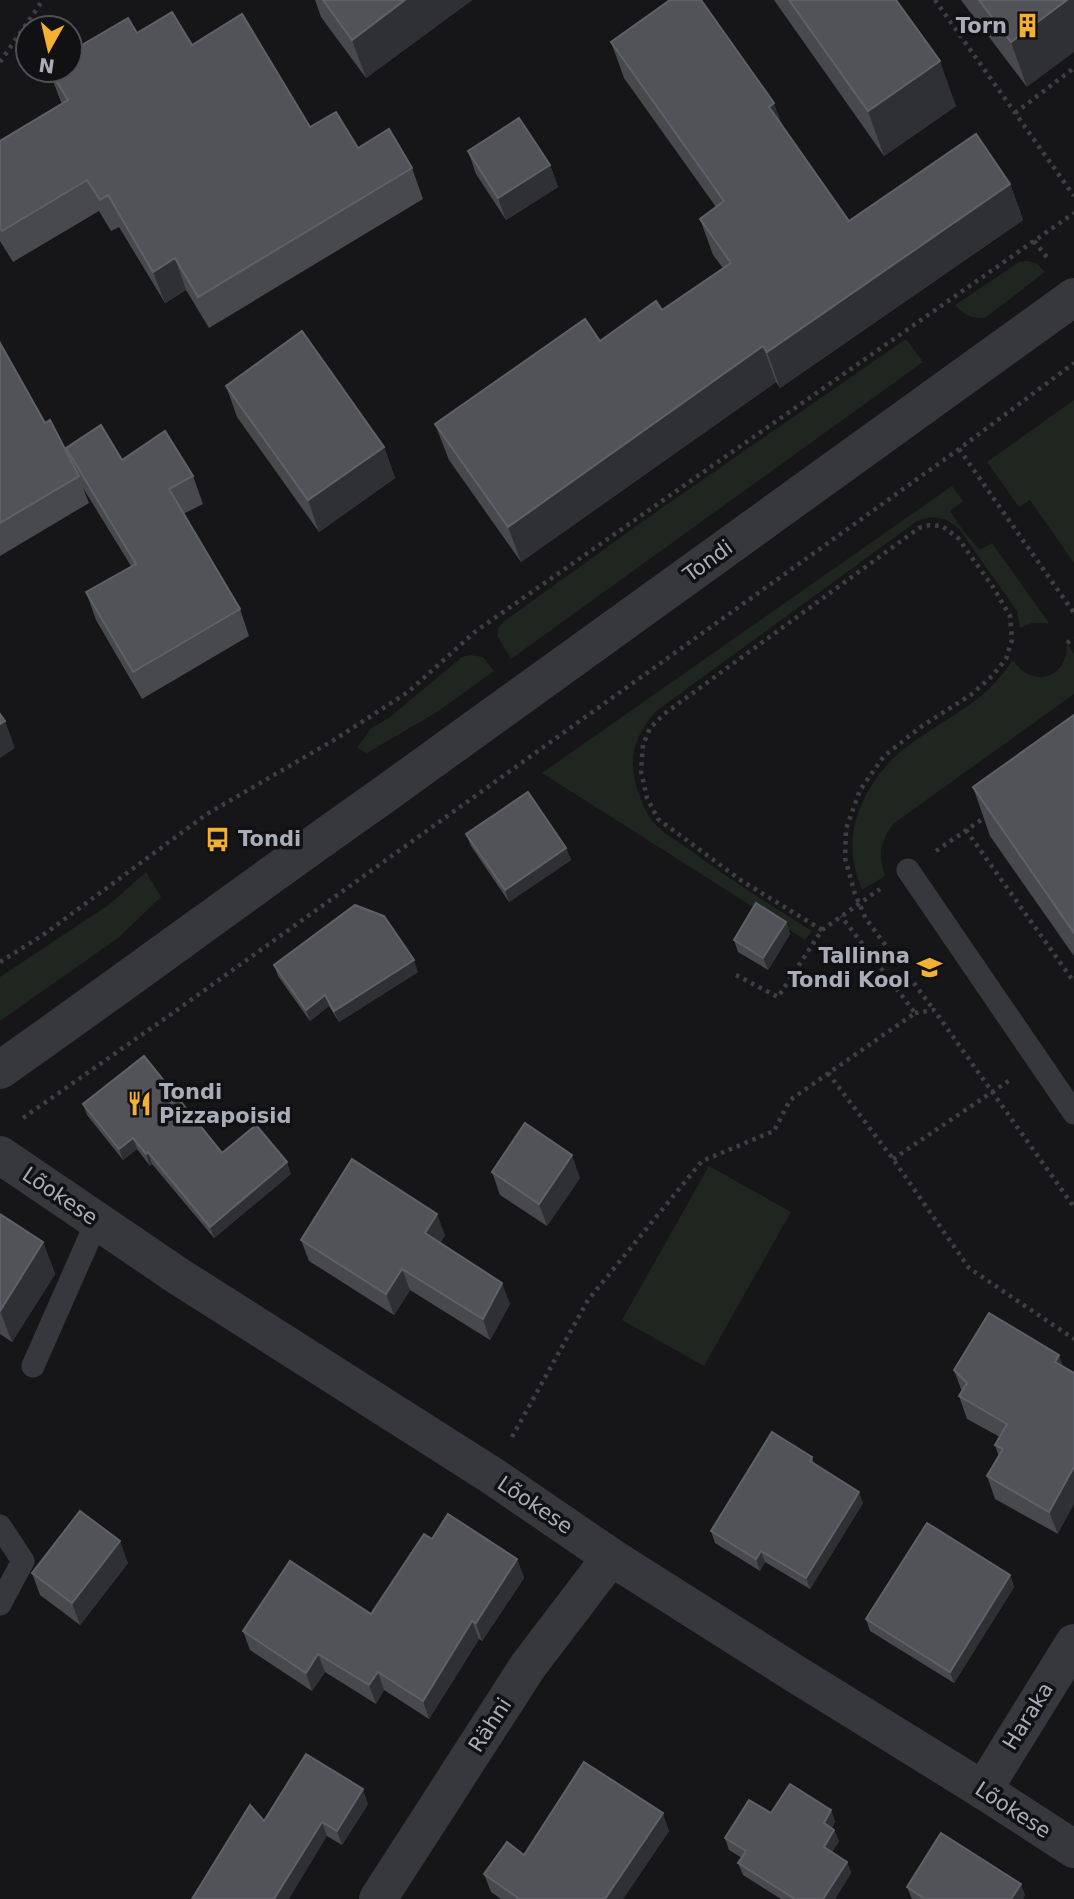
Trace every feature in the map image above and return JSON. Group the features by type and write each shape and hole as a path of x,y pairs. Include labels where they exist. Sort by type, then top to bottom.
{"street":[{"name":"Tondi","path":"0,1070 400,783 1064,282"},
{"name":"Lõokese","path":"0,1155 178,1276 491,1475 611,1557 1074,1849"},
{"name":"Rähni","path":"378,1899 528,1667 611,1557"},
{"name":"Haraka","path":"983,1790 1074,1643"}],"lane":[{"path":"908,870 1074,1113"},
{"path":"33,1366 97,1221"},
{"path":"0,1526 23,1561 0,1604"}],"path":[{"path":"0,62 43,0"},
{"path":"936,0 1074,196"},
{"path":"1015,113 1074,68"},
{"path":"0,962 43,935 207,814 334,740 408,692 476,631 1074,213"},
{"path":"1034,241 1064,282"},
{"path":"23,1118 170,1016 959,449 1074,363"},
{"path":"959,449 1074,613"},
{"path":"822,930 742,881 659,819 647,798 641,771 643,745 650,728 664,714 919,528 942,526 958,538 993,587 1010,616 1015,641 1006,659 972,694 922,726 884,756 860,790 846,829 845,858 855,894 866,919 1074,1207"},
{"path":"1067,643 1074,638"},
{"path":"966,830 1074,982"},
{"path":"841,916 915,1013"},
{"path":"491,1475 588,1300 702,1161 774,1131 790,1100 915,1013 934,1010"},
{"path":"828,1073 969,1268 1074,1339"},
{"path":"892,1159 1019,1073"}],"shaded area":[{"path":"1019,262 1036,263 1045,272 985,318 968,316 955,305"},
{"path":"906,339 923,362 511,659 498,637 498,628 503,622 646,519"},
{"path":"1074,400 1074,563 1030,500 1019,507 987,462"},
{"path":"952,486 963,501 950,511 964,532 980,550 992,543 1049,623 1032,623 1020,628 1017,611 959,529 945,519 930,517 917,521 655,712 634,749 633,768 638,791 647,813 657,826 765,902 812,931 805,940 542,773"},
{"path":"1067,643 1074,654 1074,694 893,824 882,848 881,861 885,876 862,890 854,864 853,834 862,804 877,777 898,754 917,739 982,695 1013,660 1030,675 1048,676 1062,665"},
{"path":"462,657 483,657 494,671 437,712 367,753 357,748 371,728 389,718"},
{"path":"146,872 161,897 118,938 0,1021 0,977 110,904"},
{"path":"709,1166 791,1212 704,1366 622,1320"}],"building":[{"path":"323,0 405,0 352,40"},
{"path":"670,0 701,0 774,103 769,107 849,221 976,134 1010,184 767,352 763,346 508,527 435,424 585,319 600,341 656,301 662,310 731,263 700,219 724,201 611,42"},
{"path":"789,0 896,0 940,61 868,111"},
{"path":"979,0 1067,0 1011,42"},
{"path":"172,12 192,45 242,14 310,127 336,112 358,148 389,129 412,168 198,297 175,258 153,272 108,195 100,200 87,180 2,231 0,141 68,100 58,84 84,84 84,44 128,18 137,33"},
{"path":"519,118 550,165 498,198 468,151"},
{"path":"302,331 384,447 308,500 226,386"},
{"path":"0,343 45,423 50,420 79,476 0,523"},
{"path":"101,425 122,460 165,431 193,476 169,489 240,609 133,672 86,592 136,564 66,448"},
{"path":"1074,715 1074,933 973,787"},
{"path":"528,792 566,848 505,890 466,834"},
{"path":"756,903 786,922 763,958 734,940"},
{"path":"355,905 384,916 414,960 334,1011 325,995 306,1010 274,965"},
{"path":"144,1056 222,1153 256,1125 287,1162 210,1227 148,1152 146,1154 133,1138 119,1149 83,1104"},
{"path":"525,1123 572,1155 539,1204 492,1172"},
{"path":"352,1159 437,1214 425,1233 502,1283 483,1319 402,1269 386,1294 301,1240"},
{"path":"0,1214 43,1242 0,1311"},
{"path":"989,1313 1059,1355 1055,1362 1074,1373 1074,1467 1049,1512 987,1476 1003,1449 995,1445 1007,1424 959,1396 967,1383 954,1370"},
{"path":"772,1432 812,1457 810,1461 859,1492 806,1578 761,1551 756,1559 711,1531"},
{"path":"80,1511 120,1541 72,1603 32,1573"},
{"path":"448,1514 517,1559 476,1623 472,1621 423,1701 378,1672 369,1685 318,1654 306,1673 243,1631 290,1561 371,1614 424,1534 432,1539"},
{"path":"927,1523 1010,1575 950,1672 866,1619"},
{"path":"306,1754 363,1789 337,1831 322,1822 274,1899 192,1899 250,1805 264,1821"},
{"path":"584,1762 663,1813 605,1899 517,1899 484,1874 507,1842 524,1855"},
{"path":"790,1784 831,1810 824,1823 834,1830 824,1847 847,1862 823,1899 795,1899 738,1863 746,1851 725,1838 749,1800 771,1813"},
{"path":"941,1833 1021,1884 1011,1899 925,1899 907,1887"}],"place":[{"name":"Torn","path":"1027,26"},
{"name":"Tondi","path":"218,839"},
{"name":"Tallinna Tondi Kool","path":"930,968"},
{"name":"Tondi Pizzapoisid","path":"139,1104"}]}
